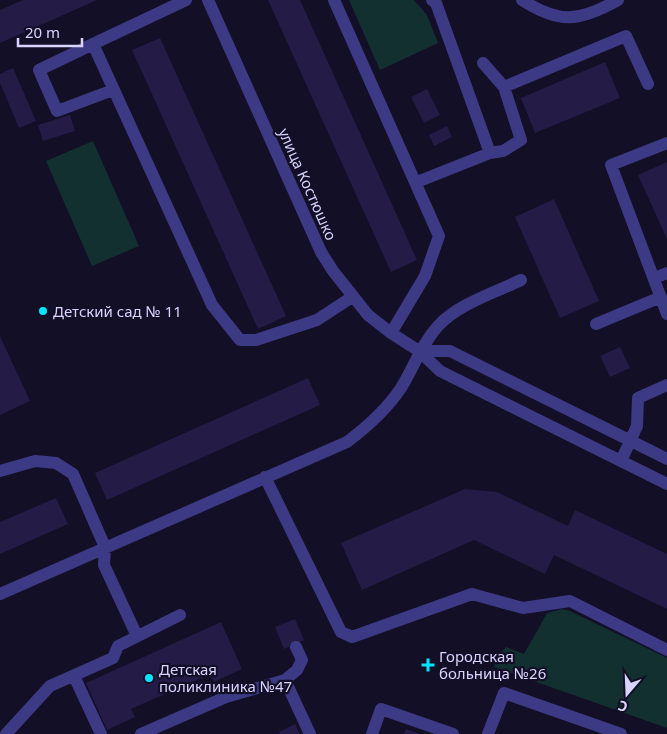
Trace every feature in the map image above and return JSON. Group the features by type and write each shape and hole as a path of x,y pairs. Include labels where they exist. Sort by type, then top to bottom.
{"street":[{"path":"113,90 57,111 38,70 186,0"},
{"name":"улица Костюшко","path":"208,0 321,252 352,297 368,315 419,351 440,371 667,484"},
{"path":"334,0 417,182 439,236 426,276 391,333"},
{"path":"522,0 544,14 570,18 597,12 618,0"},
{"path":"437,1 490,153"},
{"path":"504,87 626,36 648,84"},
{"path":"93,44 212,305 240,340 256,340 317,320 352,297"},
{"path":"417,182 490,153 503,151 521,140 504,87 483,63"},
{"path":"667,142 611,165 667,314"},
{"path":"654,278 667,273"},
{"path":"0,594 347,442 366,428 401,388 419,351 438,326 451,314 521,280"},
{"path":"596,324 661,297"},
{"path":"419,351 450,352 667,459"},
{"path":"621,461 637,426 638,398 667,385"},
{"path":"0,471 35,461 56,463 73,474 105,547 104,565 137,636"},
{"path":"265,477 322,597 341,632 352,637 472,594 523,608 570,601 667,650"},
{"path":"6,734 50,686 113,658 118,646 180,616"},
{"path":"141,734 226,697 285,680 297,670 302,660 296,647"},
{"path":"74,676 101,734"},
{"path":"285,680 310,734"},
{"path":"488,734 504,693 621,734"},
{"path":"372,734 380,709 453,734"}],"green space":[{"path":"349,0 414,0 427,15 438,43 380,70"},
{"path":"93,141 139,246 92,266 46,161"},
{"path":"562,609 570,611 667,658 667,728 494,667 498,656 506,647 524,654 547,613"}],"building":[{"path":"23,0 97,0 0,43 0,10"},
{"path":"268,0 300,0 417,260 391,272"},
{"path":"160,38 286,316 258,329 132,50"},
{"path":"605,62 620,98 535,133 521,98"},
{"path":"13,68 36,121 19,128 0,83 0,74"},
{"path":"427,89 440,115 424,123 411,97"},
{"path":"70,115 75,131 43,141 38,125"},
{"path":"447,126 452,137 434,146 429,135"},
{"path":"667,162 667,239 638,175"},
{"path":"554,199 599,301 560,318 515,217"},
{"path":"0,336 30,401 0,415"},
{"path":"620,347 630,368 610,377 600,356"},
{"path":"308,378 320,405 107,500 95,473"},
{"path":"465,489 497,492 568,526 575,510 667,554 667,609 554,555 545,574 474,540 362,590 341,543"},
{"path":"56,498 68,524 0,554 0,522"},
{"path":"295,619 304,640 284,649 275,627"},
{"name":"Детская поликлиника №47","path":"221,622 242,669 214,682 210,674 131,709 135,717 107,730 86,683"},
{"path":"295,724 300,734 280,734 279,732"},
{"path":"406,729 420,734 404,734"}],"place":[{"name":"Детский сад № 11","path":"43,311"},
{"name":"Городская больница №26","path":"428,665"},
{"name":"Детская поликлиника №47","path":"149,678"}]}
